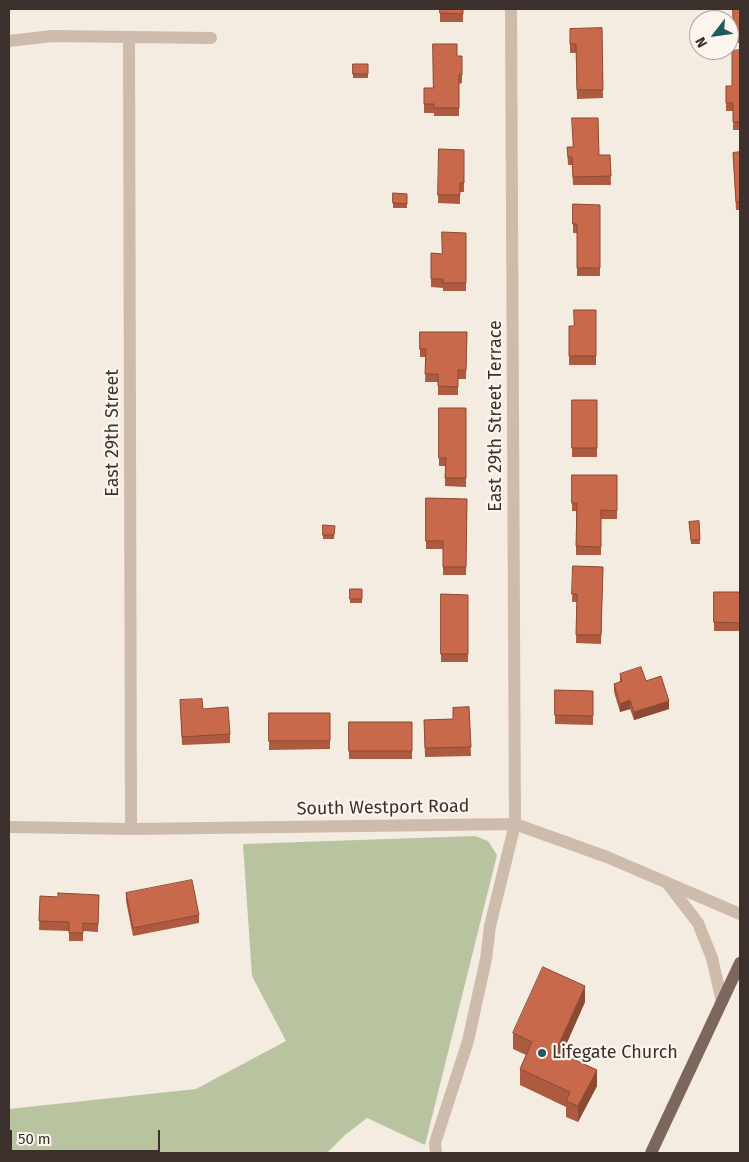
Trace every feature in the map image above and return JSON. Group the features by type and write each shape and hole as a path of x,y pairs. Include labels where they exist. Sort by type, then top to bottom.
{"main road":[{"path":"652,1153 740,963"}],"street":[{"name":"East 29th Street Terrace","path":"436,1153 435,1143 468,1041 486,959 490,926 515,824 511,9"},
{"path":"9,41 52,36 211,38"},
{"name":"East 29th Street","path":"129,38 131,828"},
{"name":"South Westport Road","path":"9,827 131,828 515,824 606,857 740,914"},
{"path":"666,882 698,923 712,958 722,1002"}],"green space":[{"path":"475,836 488,841 497,855 425,1145 367,1118 345,1135 327,1153 9,1153 9,1109 196,1089 286,1041 252,976 243,844"}],"building":[{"path":"440,9 463,9 463,14 440,13"},
{"path":"740,9 740,35 739,10 733,10"},
{"path":"602,28 603,90 577,90 576,44 570,44 570,29"},
{"path":"433,44 457,44 457,56 462,56 462,75 459,75 459,108 434,108 434,104 424,104 424,88 433,88"},
{"path":"739,50 740,122 733,122 733,103 726,103 726,86 732,86 732,60 739,60"},
{"path":"353,64 368,64 368,74 353,74"},
{"path":"572,118 598,118 599,155 610,155 611,176 573,177 572,157 568,157 567,147 573,147"},
{"path":"439,149 464,150 464,183 460,183 460,195 438,195"},
{"path":"740,152 740,202 736,202 733,153"},
{"path":"393,193 407,194 407,204 393,203"},
{"path":"573,204 600,205 600,268 577,268 577,224 573,224"},
{"path":"442,232 466,233 466,283 443,283 443,279 431,279 431,253 442,254"},
{"path":"574,310 596,310 596,356 569,356 569,326 574,326"},
{"path":"420,332 467,332 466,370 458,370 458,387 438,386 438,374 425,374 426,349 420,349"},
{"path":"572,400 597,400 597,448 572,448"},
{"path":"439,408 466,408 466,478 445,478 446,458 439,458"},
{"path":"572,475 617,475 617,511 601,510 601,547 576,546 577,503 572,503"},
{"path":"426,498 467,499 466,567 443,567 443,541 426,541"},
{"path":"699,521 700,540 691,540 689,522"},
{"path":"323,525 335,526 334,535 323,535"},
{"path":"573,566 603,567 601,635 576,635 577,594 572,594"},
{"path":"350,589 362,589 362,599 350,599"},
{"path":"714,592 740,592 740,623 714,622"},
{"path":"441,594 468,595 468,654 441,654"},
{"path":"641,667 646,681 661,676 669,701 634,712 630,700 620,704 614,684 622,681 620,674"},
{"path":"555,690 593,691 593,716 555,715"},
{"path":"202,699 203,709 228,707 230,734 182,737 180,700"},
{"path":"469,707 471,747 425,748 424,720 453,719 453,708"},
{"path":"269,713 330,713 330,741 269,741"},
{"path":"349,722 412,722 412,751 349,751"},
{"path":"192,880 199,915 133,928 126,893"},
{"path":"58,893 99,895 98,924 83,923 83,933 69,933 69,922 39,921 40,896 58,897"},
{"name":"Lifegate Church","path":"543,967 585,986 556,1051 597,1070 578,1106 566,1101 570,1092 520,1069 532,1042 513,1033"}],"place":[{"name":"Lifegate Church","path":"542,1053"}]}
